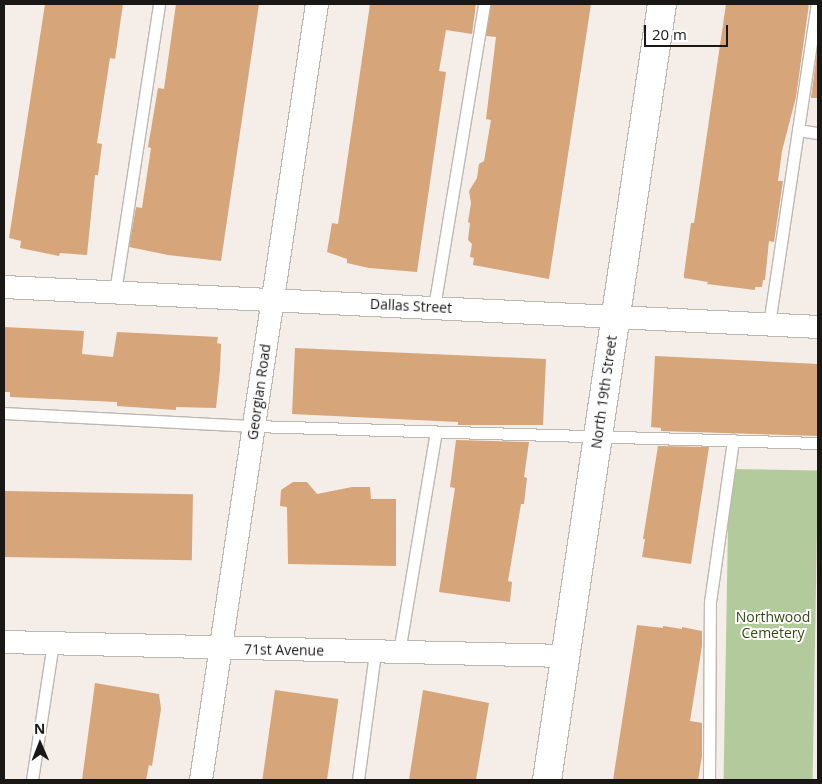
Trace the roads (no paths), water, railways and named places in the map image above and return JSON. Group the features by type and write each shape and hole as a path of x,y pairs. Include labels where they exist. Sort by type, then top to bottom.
{"street":[{"name":"Georgian Road","path":"201,780 317,4"},
{"name":"North 19th Street","path":"547,780 662,4"},
{"name":"Dallas Street","path":"4,287 818,327"},
{"name":"71st Avenue","path":"4,642 565,656"}],"lane":[{"path":"115,292 159,4"},
{"path":"434,307 484,4"},
{"path":"770,324 817,4"},
{"path":"798,130 818,133"},
{"path":"4,413 254,426 818,443"},
{"path":"399,652 436,432"},
{"path":"709,780 710,602 733,440"},
{"path":"32,780 53,643"},
{"path":"358,780 375,652"}],"park label":[{"name":"Northwood Cemetery","path":"773,626"}]}
